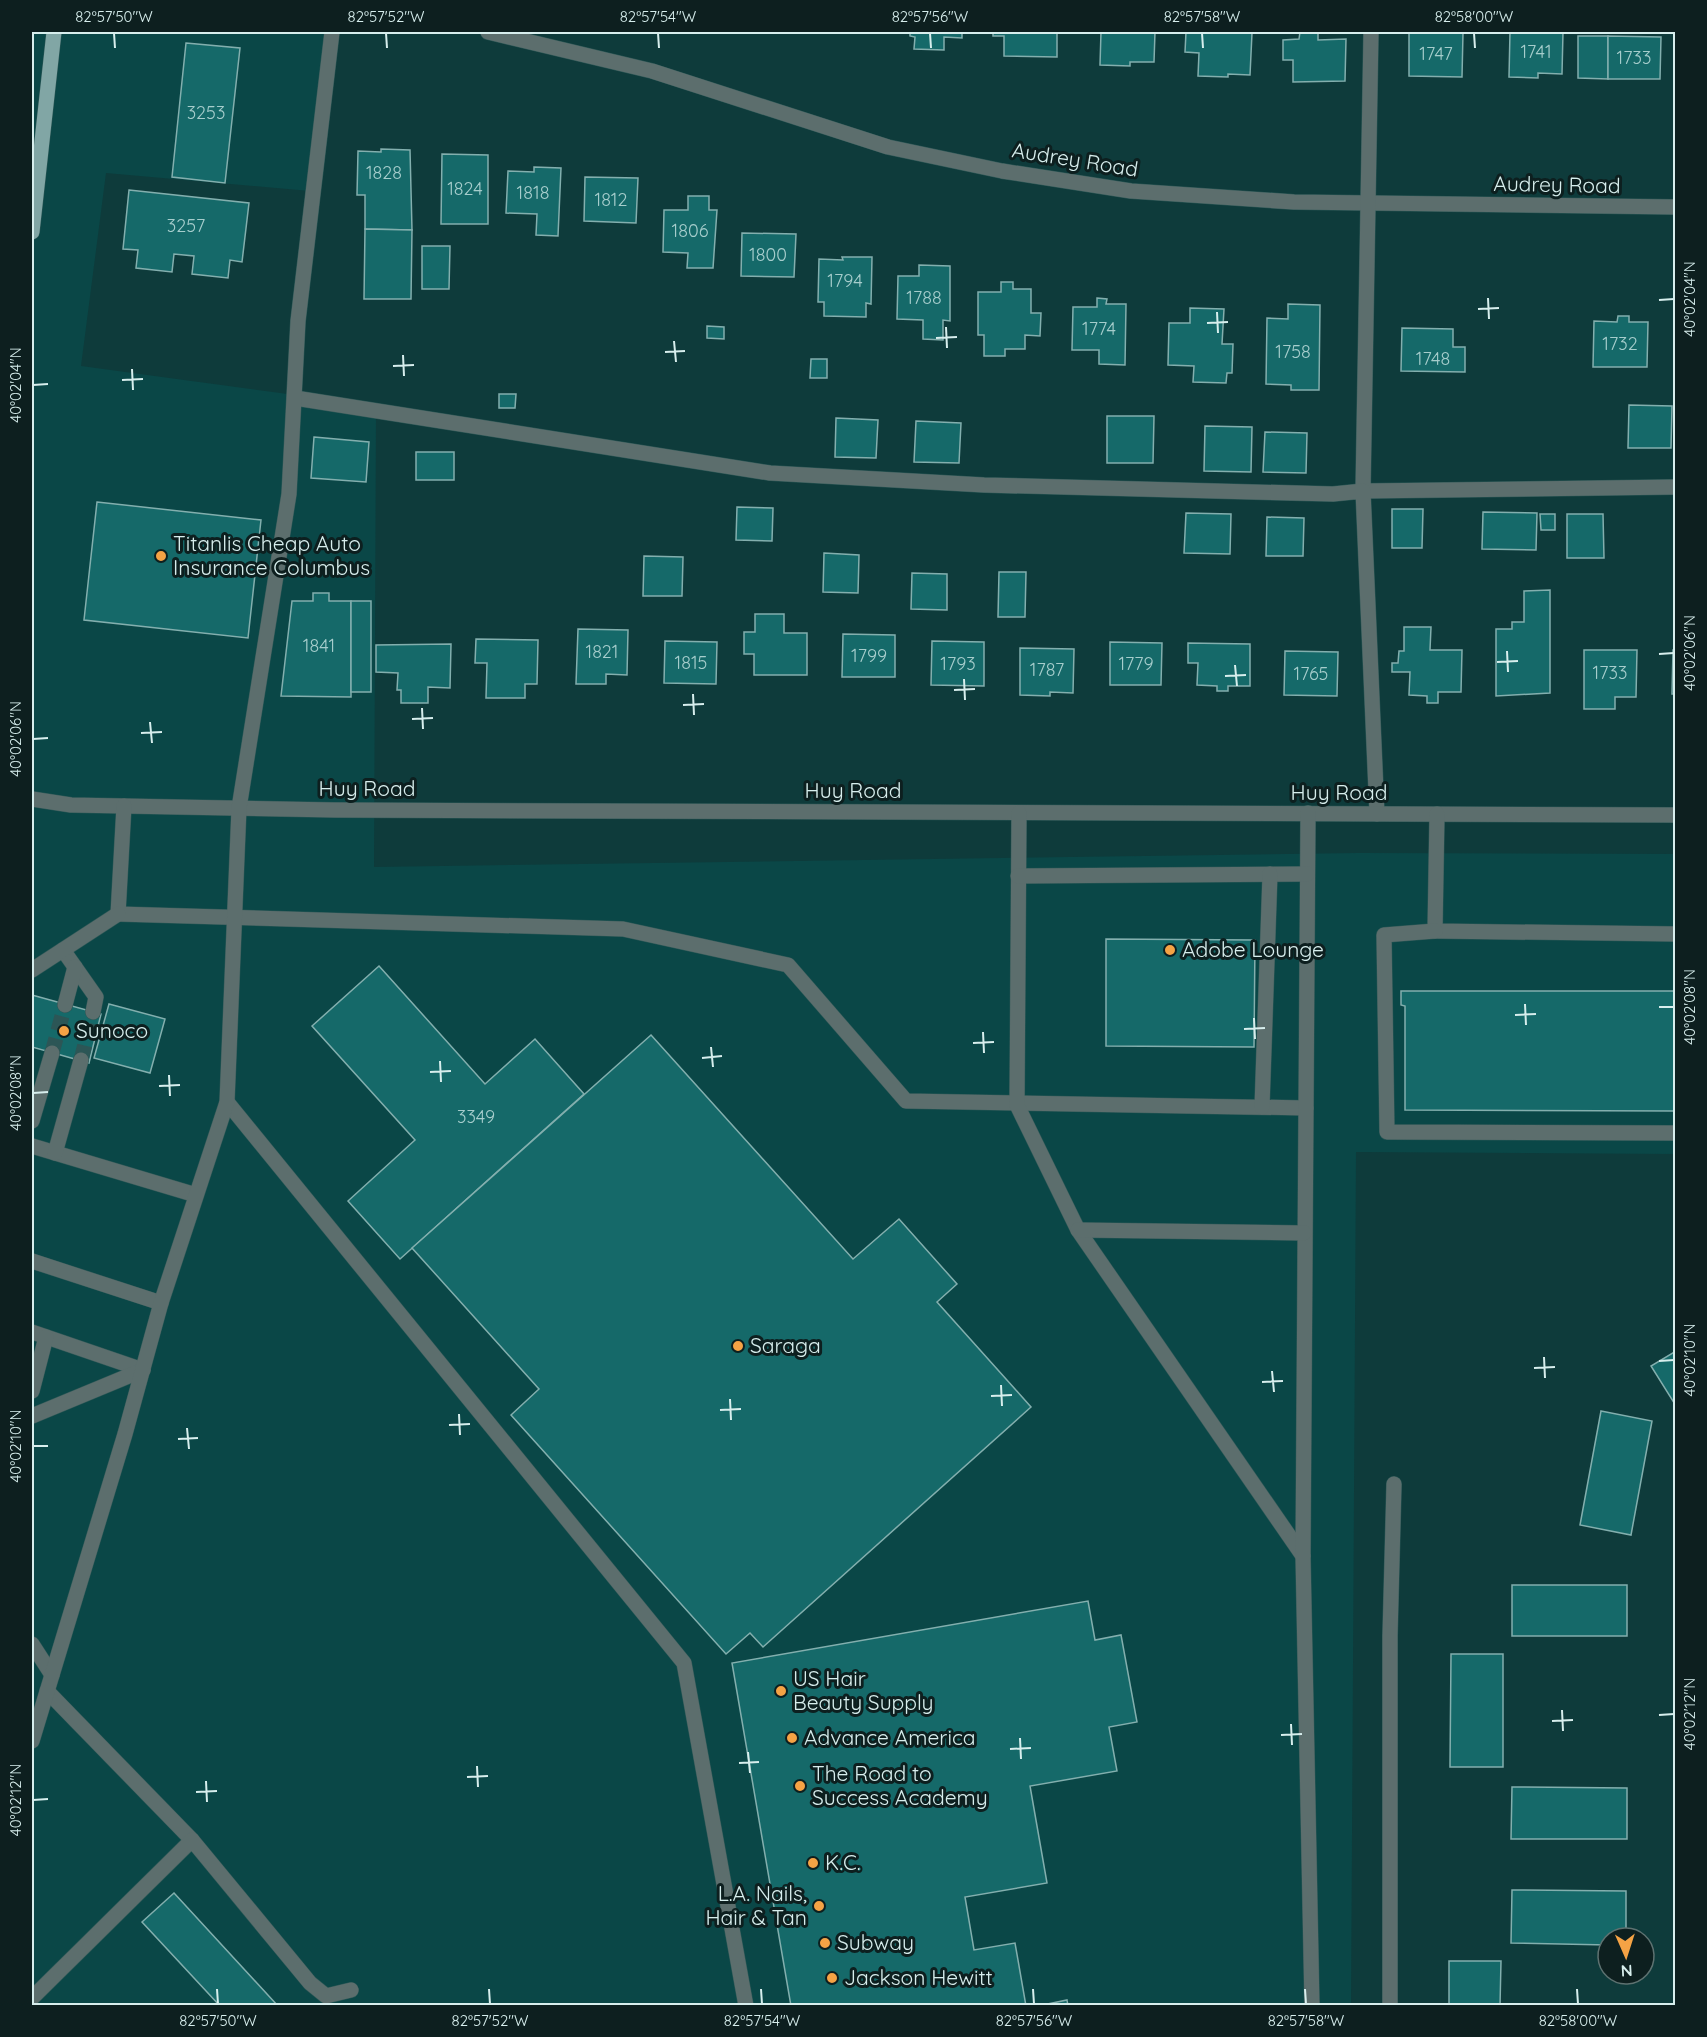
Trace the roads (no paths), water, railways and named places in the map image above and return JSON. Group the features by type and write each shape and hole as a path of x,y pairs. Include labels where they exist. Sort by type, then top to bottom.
{"main road":[{"path":"32,232 54,32"}],"street":[{"path":"32,1741 143,1371 161,1303 227,1102 239,808 289,494 298,321 332,32"},
{"name":"Audrey Road","path":"490,32 535,37 652,71 888,147 1002,171 1131,191 1294,202 1676,207"},
{"path":"1371,32 1363,491 1377,814"},
{"path":"295,398 771,473 984,485 1322,493 1676,487"},
{"name":"Huy Road","path":"32,799 71,805 239,808 1676,815"},
{"path":"117,914 124,806"},
{"path":"1019,813 1017,1105 1078,1230 1303,1556"},
{"path":"1308,813 1303,1556 1312,2006"},
{"path":"1435,932 1437,814"},
{"path":"1262,1107 1270,874"},
{"path":"1018,876 1308,874"},
{"path":"32,970 117,914 622,929 788,965 906,1101 1017,1105 1306,1108"},
{"path":"1676,934 1435,932 1384,935 1387,1132 1676,1133"},
{"path":"63,950 96,997 93,1012"},
{"path":"64,1005 75,967"},
{"path":"32,1120 52,1053"},
{"path":"55,1154 81,1060"},
{"path":"227,1102 684,1663 746,2006"},
{"path":"32,1146 196,1195"},
{"path":"1078,1230 1304,1233"},
{"path":"32,1262 161,1303"},
{"path":"32,1391 39,1335 143,1371"},
{"path":"32,1416 143,1371"},
{"path":"1390,2006 1390,1636 1394,1484"},
{"path":"32,1644 52,1675"},
{"path":"47,1691 192,1840 310,1983 326,1996 351,1990"},
{"path":"32,1998 192,1840"}],"tunnel":[{"path":"52,1053 65,1005"},
{"path":"81,1060 93,1012"}],"place":[{"name":"Titanlis Cheap Auto Insurance Columbus","path":"161,556"},
{"name":"Adobe Lounge","path":"1170,950"},
{"name":"Sunoco","path":"64,1031"},
{"name":"Saraga","path":"738,1346"},
{"name":"US Hair Beauty Supply","path":"781,1691"},
{"name":"Advance America","path":"792,1738"},
{"name":"The Road to Success Academy","path":"800,1786"},
{"name":"K.C.","path":"813,1863"},
{"name":"L.A. Nails, Hair & Tan","path":"819,1906"},
{"name":"Subway","path":"825,1943"},
{"name":"Jackson Hewitt","path":"832,1978"}]}
